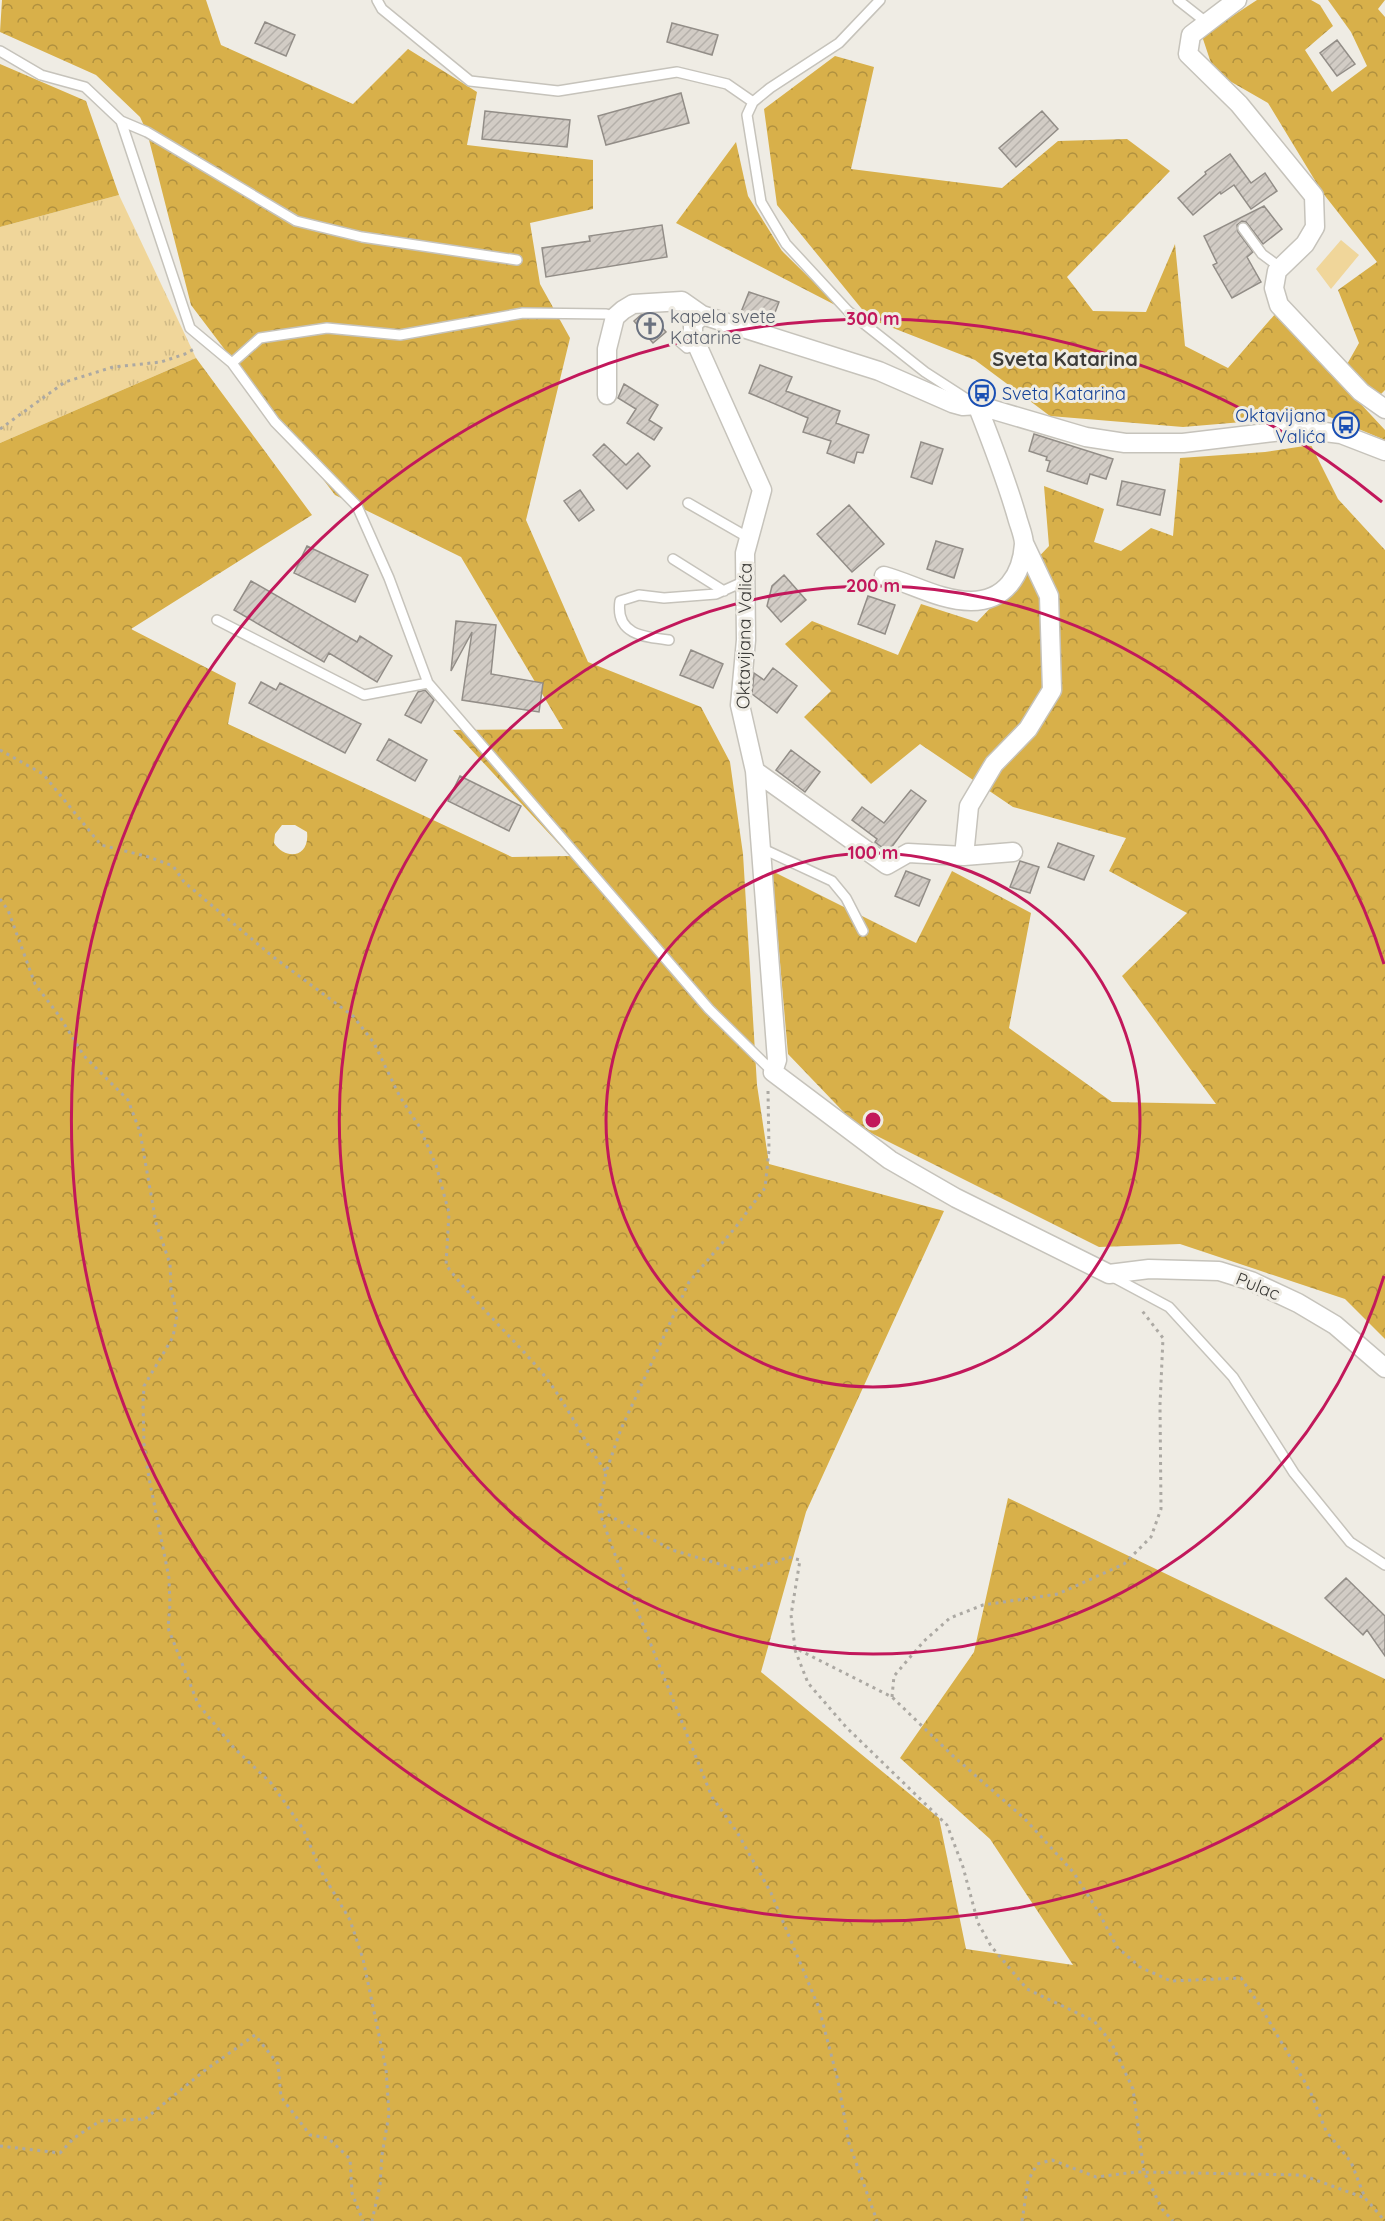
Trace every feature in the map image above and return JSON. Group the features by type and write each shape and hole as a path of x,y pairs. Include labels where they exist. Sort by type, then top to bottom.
{"street":[{"path":"1237,0 1191,35 1188,54 1239,104 1314,196 1315,227 1305,244 1277,271 1274,288 1279,305 1361,392 1385,409"},
{"path":"607,395 607,349 615,317 633,304 682,301 702,315 879,371 952,403 963,406 977,405 1086,438 1125,443 1183,443 1291,430 1341,434 1385,452"},
{"name":"Oktavijana Valića","path":"702,315 693,324 693,336 688,343 762,490 745,553 746,640 740,705 755,771 777,1060 773,1072"},
{"path":"964,856 969,806 994,764 1028,729 1052,690 1049,596 1024,543 1006,477 977,405"},
{"path":"884,576 940,596 972,601 996,597 1015,579 1024,543"},
{"path":"755,771 887,865 908,853 964,856 1013,852"},
{"path":"773,1072 890,1160 956,1198 1109,1274"},
{"name":"Pulac","path":"1109,1274 1149,1269 1219,1271 1251,1281 1298,1303 1335,1325 1385,1368"}],"lane":[{"path":"377,0 382,9 470,81 558,91 677,72 727,84 753,102"},
{"path":"880,0 839,43 770,88 753,102 747,115 761,202 786,244 849,311 925,372 977,405"},
{"path":"1178,0 1206,22"},
{"path":"0,51 41,75 85,87 121,121 147,132 296,221 362,237 517,260"},
{"path":"121,121 190,328 232,363 275,422 357,506 389,578 428,683 709,1009 773,1072"},
{"path":"1243,228 1263,254 1281,268"},
{"path":"232,363 260,338 327,328 400,335 524,313 606,314 615,317"},
{"path":"688,503 749,538"},
{"path":"673,559 724,591"},
{"path":"669,640 643,637 625,627 618,615 620,601 639,595 664,598 716,594 745,581"},
{"path":"218,620 364,695 428,683"},
{"path":"761,848 832,881 846,898 863,931"},
{"path":"1109,1274 1169,1307 1233,1377 1294,1473 1350,1542 1385,1564"}],"path":[{"path":"0,429 65,382 113,367 160,362 185,354 206,342"},
{"path":"0,750 43,774 101,845 149,857 173,866 184,882 272,956 353,1016 374,1042 436,1165 449,1214 446,1265 554,1388 591,1452 606,1472"},
{"path":"0,899 8,910 35,984 60,1017 84,1056 128,1100 140,1132 156,1223 170,1264 171,1289 177,1315 173,1337 144,1386 143,1403 147,1467 169,1578 168,1628 198,1704 234,1748 271,1783 283,1800 303,1829 322,1873 350,1920 363,1959 386,2069 389,2114 380,2185 372,2221"},
{"path":"773,1072 767,1094 769,1150 765,1188 735,1228 689,1282 621,1429 606,1472 599,1511 712,1797 737,1832 771,1893 819,2008 838,2081 849,2143 877,2221"},
{"path":"892,1696 894,1676 924,1641 950,1618 982,1605 1058,1594 1124,1564 1151,1538 1161,1509 1163,1338 1139,1306"},
{"path":"599,1511 672,1550 740,1570 788,1557 800,1560 791,1615 795,1648 808,1683 838,1718 947,1825 963,1867 978,1923 991,1946 1027,1989 1094,2021 1111,2042 1133,2089 1144,2172 1162,2209 1173,2221"},
{"path":"795,1648 892,1696 952,1755 1032,1827 1074,1873 1099,1912 1117,1947 1140,1967 1171,1981 1241,1978 1259,2004 1310,2091 1326,2131 1351,2162 1365,2198 1385,2221"},
{"path":"0,2145 60,2153 74,2138 100,2121 145,2119 204,2071 255,2035 278,2064 281,2097 310,2135 328,2138 350,2159 352,2193 363,2221"},
{"path":"1022,2221 1028,2181 1037,2164 1052,2160 1096,2177 1144,2172 1302,2175 1365,2198"},
{"path":"1377,2213 1385,2214"}],"green space":[{"path":"2,0 206,0 221,45 353,104 408,49 477,92 467,145 593,160 593,209 530,223 540,284 570,338 526,520 588,662 701,707 730,762 743,854 757,1085 769,1164 944,1211 806,1512 761,1672 939,1818 966,1949 1073,1965 990,1839 900,1758 974,1652 1008,1498 1385,1679 1385,2221 0,2221 0,443 196,358 312,515 131,629 236,683 228,724 512,857 570,856 453,730 563,729 461,557 335,495 191,305 147,132 140,117 96,75 0,32","holes":["282,825 295,825 307,832 305,847 296,854 285,853 274,843 275,834"]},
{"path":"1257,0 1311,0 1320,5 1333,26 1305,50 1332,92 1367,66 1351,32 1328,0 1385,0 1378,9 1385,17 1385,390 1380,395 1346,366 1359,343 1338,290 1377,262 1322,192 1268,103 1214,72 1202,36"},
{"path":"835,56 874,67 851,169 1002,188 1058,141 1127,139 1170,171 1067,277 1093,311 1146,312 1175,244 1185,346 1228,368 1276,313 1385,430 1385,440 1325,415 1183,427 1050,416 975,360 870,319 777,205 764,109"},
{"path":"0,64 86,101 119,195 0,227"},
{"path":"736,142 748,196 782,251 839,307 676,223"},
{"path":"119,195 196,358 0,443 0,227"},
{"path":"1341,240 1359,255 1331,289 1316,269"},
{"path":"1311,445 1338,499 1385,550 1385,1339 1345,1299 1180,1244 1099,1247 857,1126 788,1054 772,871 916,943 952,871 1031,913 1009,1028 1112,1102 1216,1104 1122,976 1187,913 1109,871 1126,838 1013,807 920,744 871,784 804,717 831,691 785,644 812,621 898,655 921,604 977,622 1049,546 1044,486 1104,509 1094,542 1121,551 1151,528 1173,536 1180,458 1265,452"}],"building":[{"path":"265,22 295,35 286,56 255,43"},
{"path":"672,23 718,35 712,55 667,42"},
{"path":"1337,40 1355,64 1337,76 1320,53"},
{"path":"681,93 689,123 606,145 598,116"},
{"path":"485,111 570,120 567,147 482,139"},
{"path":"1042,111 1058,129 1016,167 999,148"},
{"path":"1230,154 1251,183 1265,173 1277,191 1251,209 1234,185 1221,194 1220,192 1193,215 1178,198 1206,174 1205,172"},
{"path":"1264,206 1282,229 1263,244 1246,222 1242,221 1237,225 1238,232 1253,252 1247,257 1261,282 1232,298 1213,265 1217,263 1204,236"},
{"path":"662,225 667,257 546,277 542,248 590,241 589,236"},
{"path":"749,292 779,302 771,323 741,312"},
{"name":"kapela svete Katarine","path":"650,314 666,332 653,343 634,321 641,315"},
{"path":"760,365 792,377 786,391 840,411 836,423 869,435 863,453 857,452 854,463 827,453 831,441 803,432 808,418 749,393"},
{"path":"624,384 658,405 649,420 662,428 654,440 627,423 636,409 618,398"},
{"path":"1034,434 1113,459 1106,479 1090,474 1087,484 1047,471 1050,461 1046,460 1047,457 1029,451"},
{"path":"921,442 943,449 932,484 911,477"},
{"path":"604,444 626,465 638,453 650,466 627,489 593,455"},
{"path":"1122,481 1165,490 1160,515 1117,505"},
{"path":"580,490 594,510 579,521 564,501"},
{"path":"849,505 884,544 852,572 817,534"},
{"path":"936,541 963,549 954,578 927,569"},
{"path":"307,546 368,575 355,602 294,573"},
{"path":"784,575 806,600 781,622 767,606 772,586"},
{"path":"251,581 357,642 360,636 392,656 377,682 329,653 324,662 234,610"},
{"path":"868,596 895,605 885,634 858,624"},
{"path":"456,621 496,625 491,674 543,683 539,712 462,700 472,632 451,671"},
{"path":"691,650 723,664 713,688 680,675"},
{"path":"773,668 797,686 777,713 752,694 754,673 764,680"},
{"path":"261,682 276,690 280,683 361,724 345,753 249,703"},
{"path":"425,690 434,700 421,723 405,715 418,692"},
{"path":"389,739 427,760 415,781 377,760"},
{"path":"791,750 820,772 805,792 776,770"},
{"path":"460,776 521,806 509,831 448,801"},
{"path":"911,790 926,801 888,852 875,842 877,839 852,820 862,807 884,823"},
{"path":"1058,843 1094,856 1084,880 1048,867"},
{"path":"1020,861 1039,867 1030,893 1010,887"},
{"path":"906,871 930,880 919,906 895,896"},
{"path":"1346,1578 1385,1616 1385,1656 1367,1630 1363,1635 1325,1598"}],"place":[{"name":"kapela svete Katarine","path":"650,326"},
{"name":"Sveta Katarina","path":"982,393"},
{"name":"Oktavijana Valića","path":"1346,425"}],"district":[{"name":"Sveta Katarina","path":"1065,358"}]}
